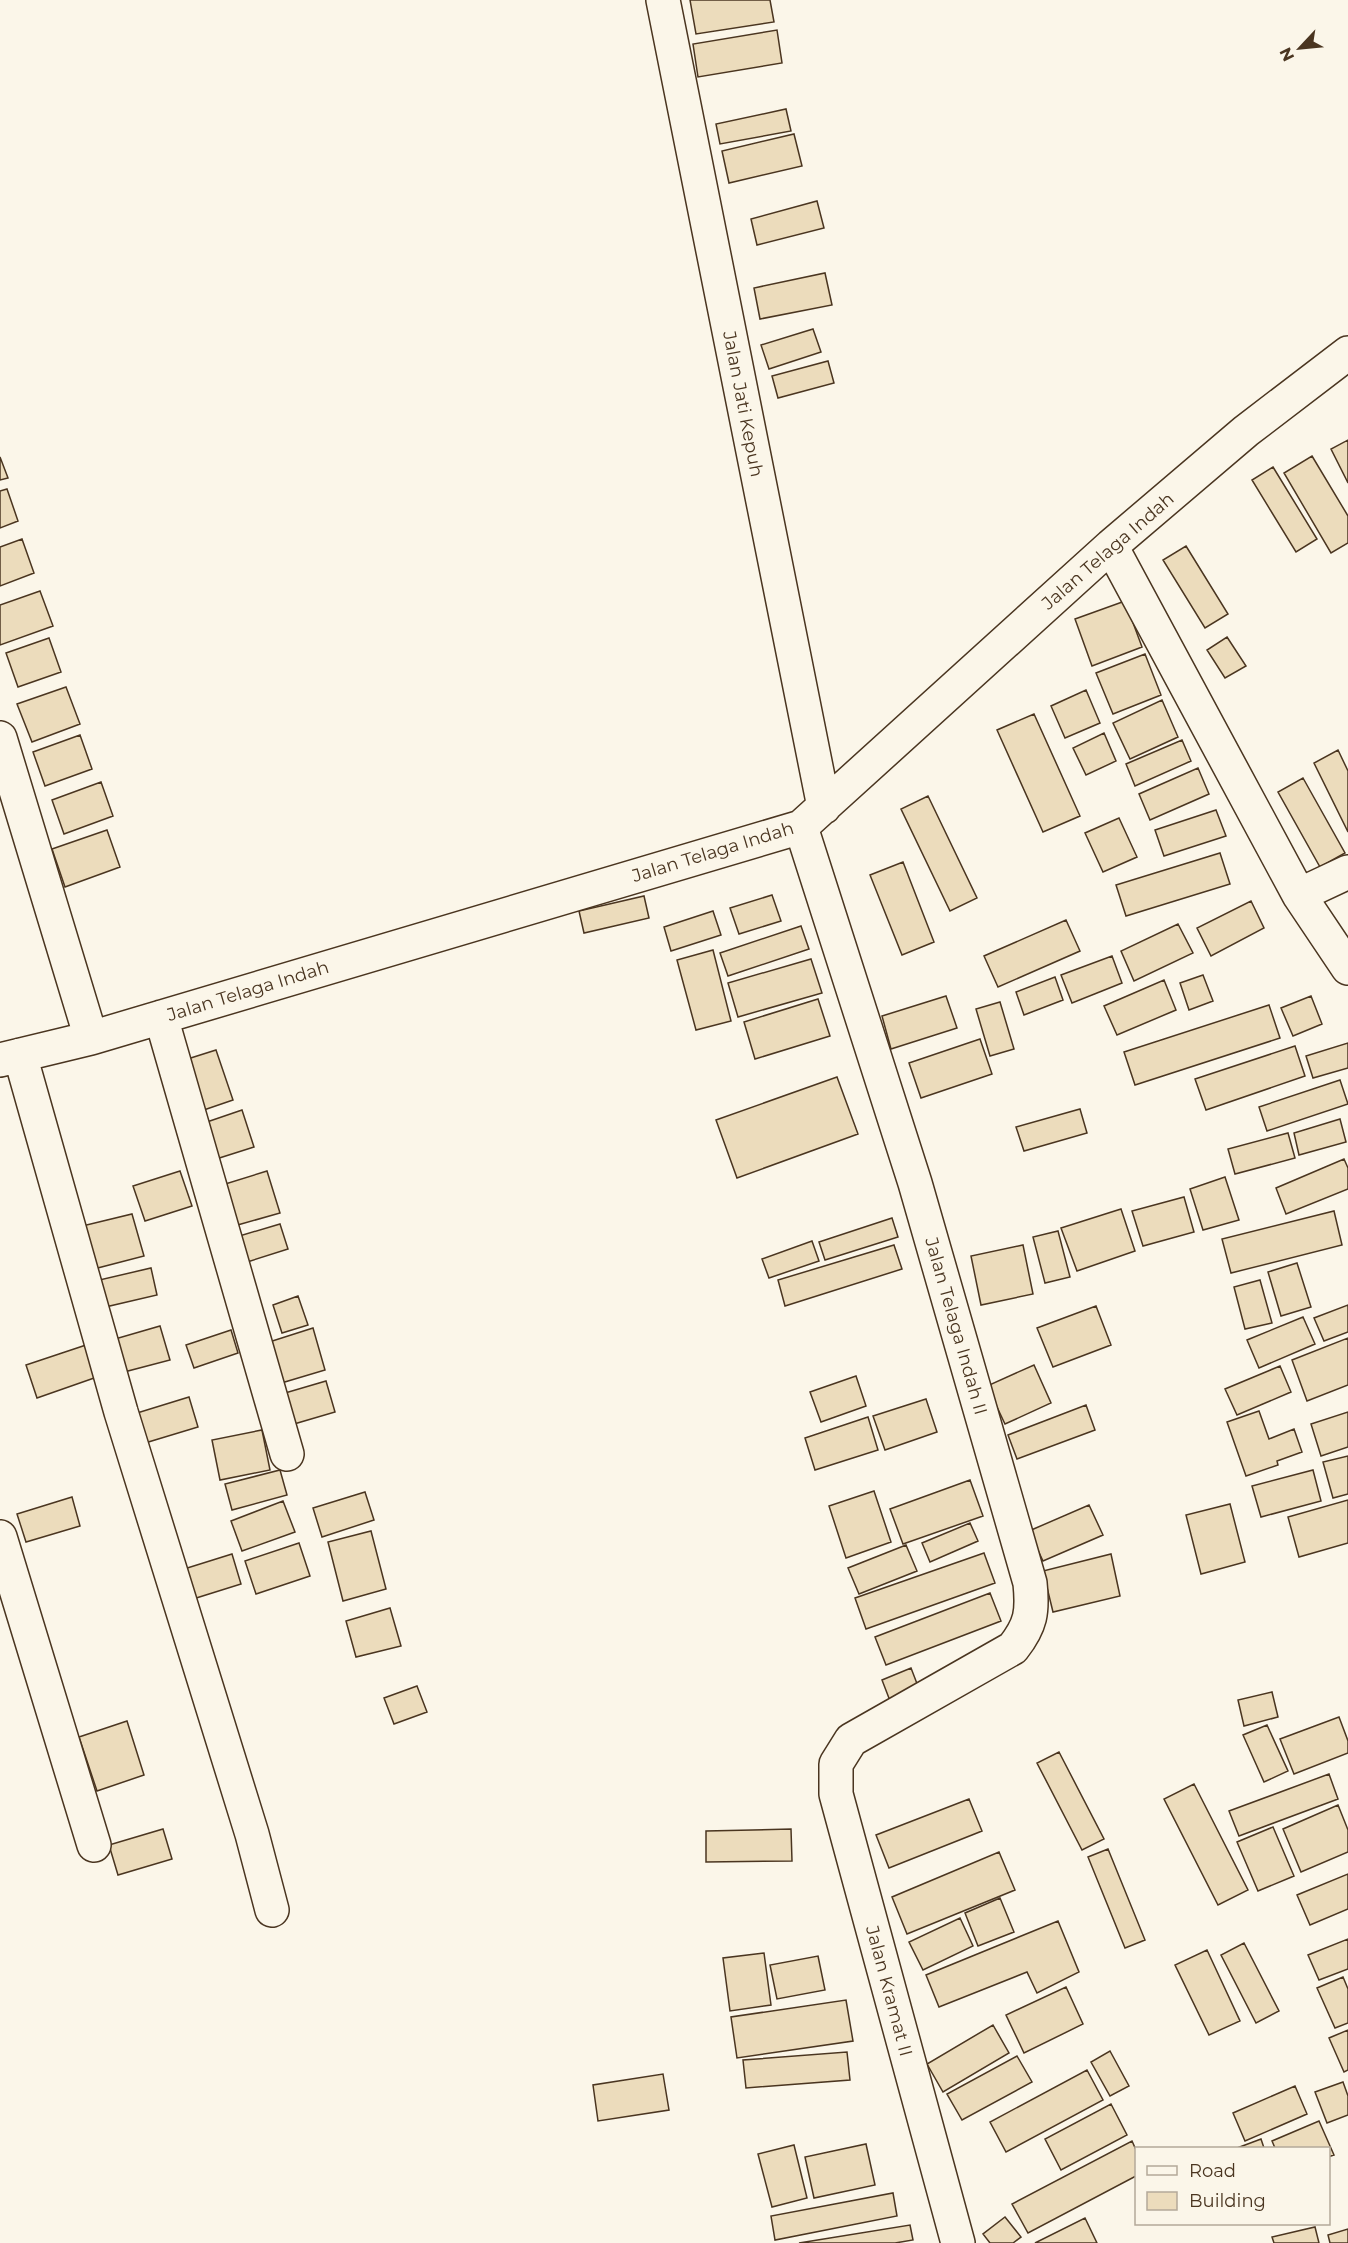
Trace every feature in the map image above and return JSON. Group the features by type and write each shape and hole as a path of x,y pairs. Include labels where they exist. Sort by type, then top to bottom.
{"street":[{"name":"Jalan Jati Kepuh","path":"663,0 812,817"},
{"name":"Jalan Telaga Indah","path":"10,1058 91,1038 165,1032 812,817 1111,546 1246,431 1348,353"},
{"path":"1111,546 1299,895 1348,968"},
{"path":"0,738 91,1038"},
{"name":"Jalan Telaga Indah II","path":"812,817 1030,1583 1031,1599 1030,1620 1024,1634 1013,1648 851,1740"},
{"path":"1299,895 1348,872"},
{"path":"165,1032 287,1454"},
{"path":"10,1058 252,1834 272,1910"},
{"path":"0,1537 94,1845"},
{"name":"Jalan Kramat II","path":"851,1740 836,1764 836,1794 958,2243"}],"building":[{"path":"690,0 770,0 774,22 696,34"},
{"path":"777,30 782,63 698,77 693,44"},
{"path":"786,109 791,131 720,144 716,124"},
{"path":"794,134 802,166 729,183 722,151"},
{"path":"817,201 824,228 757,245 751,219"},
{"path":"825,273 832,305 760,319 754,288"},
{"path":"813,329 821,352 769,369 761,345"},
{"path":"828,361 834,383 778,398 772,376"},
{"path":"1348,440 1348,483 1331,449"},
{"path":"1312,456 1348,516 1348,543 1331,553 1284,473"},
{"path":"0,457 8,478 0,480"},
{"path":"1273,467 1317,539 1296,552 1252,480"},
{"path":"7,489 18,521 0,528 0,491"},
{"path":"22,539 34,573 0,586 0,547"},
{"path":"1186,546 1228,614 1205,628 1163,560"},
{"path":"40,591 53,626 0,645 0,605"},
{"path":"1125,601 1142,647 1092,666 1075,619"},
{"path":"1227,637 1246,666 1225,678 1207,650"},
{"path":"49,638 61,672 18,687 6,653"},
{"path":"1145,654 1161,695 1113,714 1096,673"},
{"path":"66,687 80,724 32,742 17,704"},
{"path":"1086,690 1100,723 1065,738 1051,706"},
{"path":"1162,700 1178,737 1130,759 1113,723"},
{"path":"1034,714 1080,816 1043,832 997,730"},
{"path":"1104,733 1116,761 1086,775 1073,748"},
{"path":"80,735 92,769 45,786 33,752"},
{"path":"1182,740 1191,761 1135,786 1126,764"},
{"path":"1338,750 1348,771 1348,832 1314,763"},
{"path":"1198,768 1209,794 1150,820 1139,794"},
{"path":"1303,778 1345,853 1320,867 1278,792"},
{"path":"101,782 113,816 64,834 52,800"},
{"path":"928,796 977,898 950,911 901,809"},
{"path":"1216,810 1226,836 1164,856 1155,830"},
{"path":"1119,818 1137,857 1103,872 1085,833"},
{"path":"107,830 120,867 65,887 52,849"},
{"path":"1220,853 1230,884 1126,916 1116,885"},
{"path":"903,862 934,942 902,955 870,875"},
{"path":"772,895 781,921 739,934 730,908"},
{"path":"644,896 649,918 584,933 579,911"},
{"path":"1251,901 1264,928 1211,956 1197,928"},
{"path":"713,911 721,935 671,951 664,927"},
{"path":"1066,920 1080,951 998,987 984,956"},
{"path":"1178,924 1193,953 1134,981 1121,951"},
{"path":"801,926 809,949 728,976 720,953"},
{"path":"713,950 731,1021 696,1030 677,960"},
{"path":"1112,956 1122,983 1072,1003 1061,975"},
{"path":"811,959 822,993 738,1017 728,983"},
{"path":"1203,975 1213,1001 1189,1010 1180,983"},
{"path":"1055,977 1063,1000 1024,1015 1016,992"},
{"path":"1164,980 1176,1010 1117,1035 1104,1006"},
{"path":"946,996 957,1028 891,1049 882,1016"},
{"path":"1311,996 1322,1024 1293,1036 1281,1008"},
{"path":"818,999 830,1036 755,1059 744,1022"},
{"path":"1000,1002 1014,1049 990,1056 976,1009"},
{"path":"1269,1005 1280,1038 1135,1085 1124,1052"},
{"path":"980,1039 992,1074 921,1098 909,1063"},
{"path":"1348,1043 1348,1068 1313,1078 1306,1056"},
{"path":"1295,1046 1305,1076 1206,1110 1195,1079"},
{"path":"216,1050 233,1100 195,1113 178,1062"},
{"path":"837,1077 858,1134 737,1178 716,1120"},
{"path":"1340,1080 1348,1104 1267,1131 1259,1107"},
{"path":"1080,1109 1087,1133 1024,1151 1016,1127"},
{"path":"242,1110 254,1147 213,1160 201,1124"},
{"path":"1340,1119 1346,1142 1299,1155 1294,1133"},
{"path":"1288,1133 1295,1158 1235,1174 1228,1149"},
{"path":"1344,1159 1348,1168 1348,1189 1286,1214 1276,1188"},
{"path":"180,1171 192,1206 145,1221 133,1186"},
{"path":"267,1171 280,1213 234,1226 222,1185"},
{"path":"1225,1177 1239,1220 1203,1230 1190,1189"},
{"path":"1184,1197 1194,1232 1143,1246 1132,1211"},
{"path":"1121,1209 1135,1251 1077,1271 1061,1228"},
{"path":"1334,1211 1342,1245 1231,1273 1222,1239"},
{"path":"132,1214 144,1256 86,1271 74,1228"},
{"path":"892,1218 898,1237 825,1260 819,1242"},
{"path":"280,1224 288,1249 244,1263 236,1237"},
{"path":"1058,1231 1070,1277 1045,1283 1033,1237"},
{"path":"812,1241 819,1261 769,1278 762,1259"},
{"path":"894,1245 902,1269 785,1306 778,1280"},
{"path":"1023,1245 1033,1294 981,1305 971,1256"},
{"path":"1297,1263 1311,1307 1281,1316 1268,1272"},
{"path":"151,1268 157,1295 101,1308 95,1281"},
{"path":"1260,1280 1272,1323 1245,1329 1234,1287"},
{"path":"298,1296 308,1325 282,1333 273,1305"},
{"path":"1348,1305 1348,1332 1324,1341 1314,1318"},
{"path":"1096,1306 1111,1345 1053,1367 1037,1328"},
{"path":"1303,1317 1315,1344 1259,1368 1247,1340"},
{"path":"160,1326 170,1360 124,1372 115,1339"},
{"path":"313,1328 325,1370 278,1384 266,1343"},
{"path":"231,1330 238,1353 194,1368 186,1345"},
{"path":"1348,1338 1348,1385 1307,1401 1292,1360"},
{"path":"86,1345 97,1377 37,1398 26,1365"},
{"path":"1034,1365 1051,1403 1005,1424 987,1386"},
{"path":"1280,1366 1291,1392 1237,1415 1225,1389"},
{"path":"856,1376 866,1406 821,1422 810,1392"},
{"path":"326,1381 335,1412 294,1424 285,1393"},
{"path":"189,1397 198,1427 145,1443 137,1413"},
{"path":"926,1399 937,1432 885,1450 873,1416"},
{"path":"1086,1405 1095,1430 1017,1459 1008,1435"},
{"path":"1259,1411 1269,1439 1294,1429 1302,1452 1277,1461 1278,1465 1246,1476 1227,1422"},
{"path":"1348,1412 1348,1447 1321,1456 1311,1424"},
{"path":"868,1417 878,1450 815,1470 805,1438"},
{"path":"262,1430 270,1470 220,1480 212,1440"},
{"path":"1348,1456 1348,1494 1333,1498 1323,1462"},
{"path":"280,1470 287,1495 232,1510 225,1484"},
{"path":"1313,1470 1321,1501 1261,1517 1252,1486"},
{"path":"970,1480 983,1516 903,1544 890,1509"},
{"path":"874,1491 891,1542 846,1558 829,1506"},
{"path":"365,1492 374,1520 322,1537 313,1508"},
{"path":"72,1497 80,1526 26,1542 17,1514"},
{"path":"1348,1500 1348,1543 1299,1557 1288,1517"},
{"path":"283,1501 295,1532 242,1551 231,1521"},
{"path":"1230,1504 1245,1562 1201,1574 1186,1515"},
{"path":"1089,1505 1103,1535 1043,1561 1029,1531"},
{"path":"970,1523 978,1541 930,1562 922,1543"},
{"path":"371,1531 386,1589 343,1601 328,1542"},
{"path":"299,1543 310,1576 256,1594 245,1561"},
{"path":"906,1545 917,1571 859,1594 848,1568"},
{"path":"984,1553 995,1583 866,1629 855,1598"},
{"path":"232,1554 241,1584 193,1599 184,1569"},
{"path":"1111,1554 1120,1596 1053,1612 1043,1571"},
{"path":"990,1593 1001,1621 886,1665 875,1637"},
{"path":"390,1608 401,1646 356,1657 346,1621"},
{"path":"911,1668 921,1694 892,1706 882,1680"},
{"path":"417,1686 427,1712 394,1724 384,1698"},
{"path":"1272,1692 1278,1717 1244,1726 1238,1700"},
{"path":"1339,1717 1348,1741 1348,1753 1294,1774 1280,1739"},
{"path":"127,1721 144,1775 97,1791 79,1737"},
{"path":"1267,1725 1288,1771 1264,1782 1243,1735"},
{"path":"1059,1752 1104,1839 1082,1850 1037,1763"},
{"path":"1329,1774 1338,1799 1239,1836 1229,1811"},
{"path":"1194,1784 1248,1890 1218,1905 1164,1799"},
{"path":"969,1799 982,1831 889,1868 876,1835"},
{"path":"1338,1805 1348,1830 1348,1852 1301,1872 1283,1829"},
{"path":"1273,1827 1294,1876 1258,1891 1237,1842"},
{"path":"163,1829 172,1859 118,1875 109,1845"},
{"path":"791,1829 792,1861 706,1862 706,1831"},
{"path":"1108,1849 1145,1940 1125,1948 1088,1857"},
{"path":"999,1852 1015,1890 907,1934 892,1897"},
{"path":"1348,1874 1348,1909 1310,1925 1297,1895"},
{"path":"1000,1898 1014,1932 978,1946 965,1913"},
{"path":"960,1918 973,1946 923,1970 909,1942"},
{"path":"1058,1921 1079,1972 1037,1993 1027,1972 939,2007 926,1975"},
{"path":"1348,1939 1348,1969 1319,1980 1308,1955"},
{"path":"1244,1943 1279,2011 1256,2023 1221,1955"},
{"path":"1207,1950 1240,2021 1209,2035 1175,1965"},
{"path":"764,1953 771,2005 730,2011 723,1958"},
{"path":"818,1956 825,1990 777,1999 770,1965"},
{"path":"1343,1977 1348,1989 1348,2023 1335,2028 1317,1988"},
{"path":"1066,1987 1083,2024 1024,2053 1006,2015"},
{"path":"846,2000 853,2041 737,2058 731,2017"},
{"path":"993,2025 1009,2053 943,2092 927,2064"},
{"path":"1348,2030 1348,2070 1344,2072 1329,2038"},
{"path":"1110,2051 1129,2086 1110,2096 1091,2062"},
{"path":"847,2052 850,2080 746,2088 743,2060"},
{"path":"1017,2056 1032,2082 962,2120 947,2094"},
{"path":"1087,2070 1103,2100 1006,2152 990,2122"},
{"path":"663,2074 669,2110 598,2121 593,2085"},
{"path":"1343,2082 1348,2096 1348,2115 1327,2123 1315,2092"},
{"path":"1295,2086 1307,2114 1245,2141 1233,2113"},
{"path":"1111,2104 1127,2135 1061,2170 1045,2139"},
{"path":"1319,2121 1334,2155 1330,2156 1330,2147 1275,2147 1272,2141"},
{"path":"1261,2139 1264,2147 1240,2147"},
{"path":"1132,2141 1135,2148 1135,2177 1028,2233 1012,2204"},
{"path":"866,2144 875,2185 814,2198 805,2157"},
{"path":"794,2145 807,2198 772,2207 758,2154"},
{"path":"893,2193 897,2216 775,2240 771,2216"},
{"path":"1005,2217 1021,2237 1013,2243 990,2243 983,2234"},
{"path":"1085,2218 1097,2243 1035,2243"},
{"path":"910,2225 913,2240 895,2243 799,2243"},
{"path":"1315,2227 1319,2243 1274,2243 1272,2237"},
{"path":"1348,2229 1348,2243 1330,2243 1328,2235"}]}
